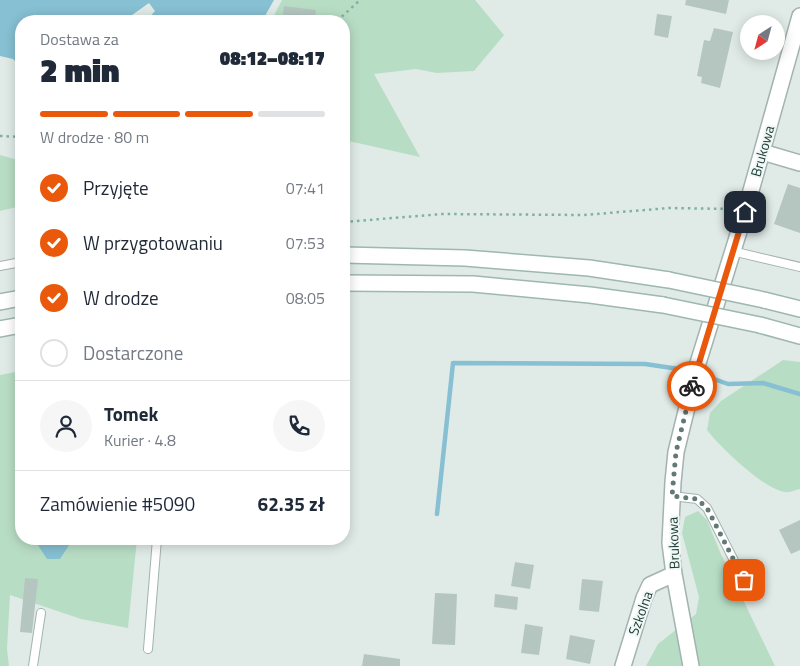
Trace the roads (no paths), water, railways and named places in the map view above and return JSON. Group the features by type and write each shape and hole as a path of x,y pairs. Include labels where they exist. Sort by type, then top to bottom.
{"main road":[{"name":"Brukowa","path":"691,666 670,543 676,452 698,363 745,212 800,16"},
{"path":"762,152 800,163"},
{"path":"350,256 466,258 589,268 669,280 800,309"},
{"path":"350,283 473,284 590,295 663,305 760,325 800,336"},
{"path":"0,302 15,299"},
{"path":"0,329 15,326"},
{"name":"Szkolna","path":"623,666 644,598 650,585 674,574"}],"lane":[{"path":"732,251 800,267"},
{"path":"0,266 15,263"},
{"path":"672,496 697,499 707,508 744,580"},
{"path":"148,649 157,545"},
{"path":"33,666 41,613"}],"water":[{"path":"0,0 274,0 265,15 151,15 155,11 149,3 132,15 15,15 15,61 0,56"},
{"path":"38,545 69,545 60,559 47,559"}],"waterway":[{"path":"437,514 453,363 645,364 679,369"},
{"path":"714,379 728,384 763,383 800,394"}]}
